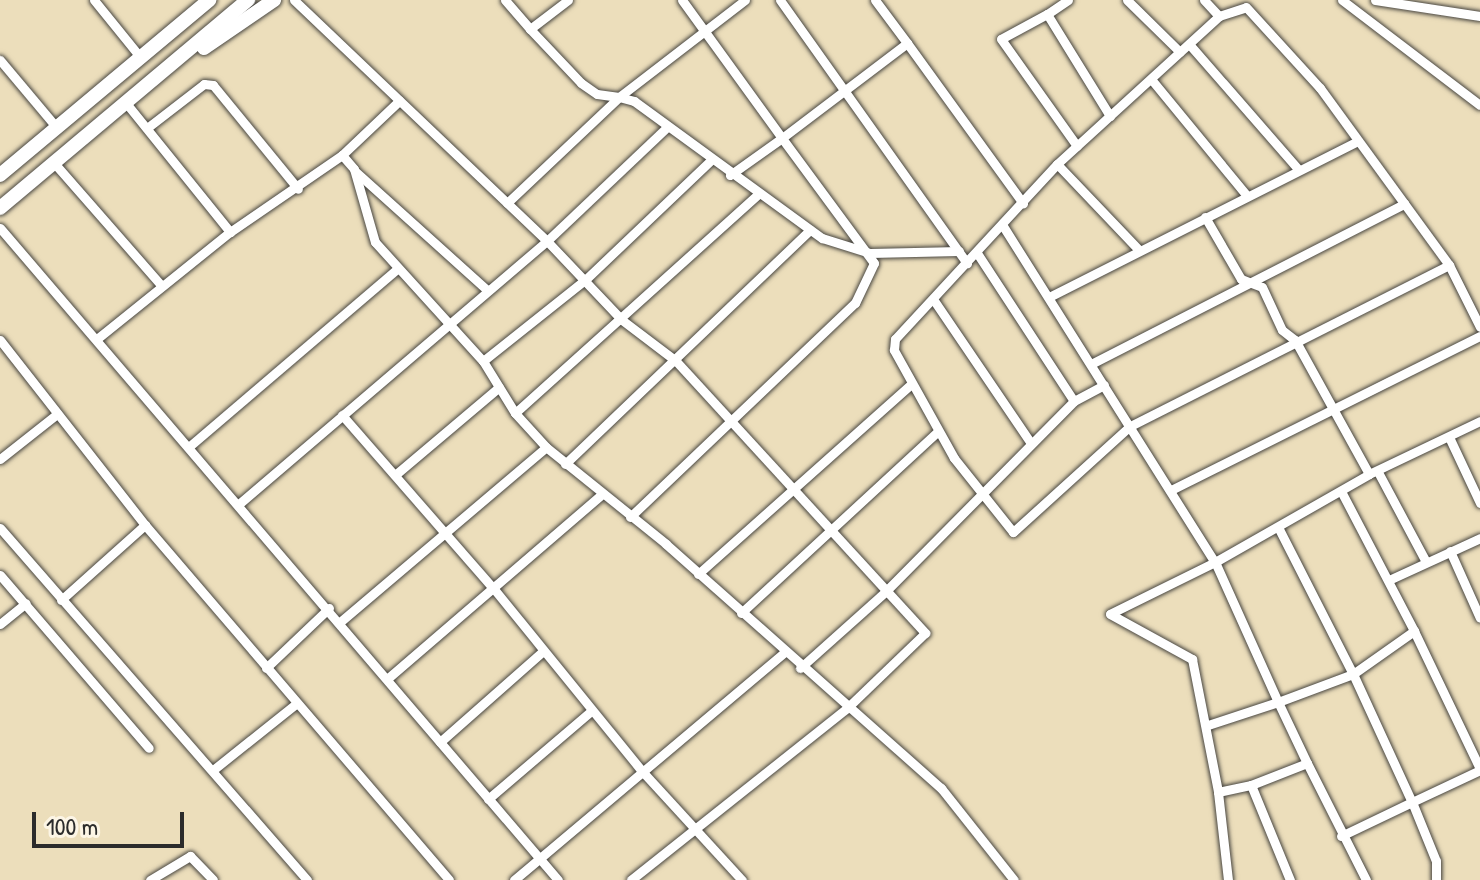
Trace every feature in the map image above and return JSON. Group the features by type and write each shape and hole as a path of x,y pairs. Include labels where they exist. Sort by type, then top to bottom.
{"highway":[{"path":"0,175 209,0"},
{"path":"176,65 248,0"},
{"path":"0,208 176,65 274,0"}],"street":[{"path":"94,0 141,58"},
{"path":"294,0 547,241 622,320 676,361 925,633 847,708 631,880"},
{"path":"505,0 581,83 597,94 634,101 710,161 810,230 870,253 959,251"},
{"path":"530,29 568,0"},
{"path":"630,517 855,303 874,263 870,253 682,0"},
{"path":"507,203 619,97 745,0"},
{"path":"780,0 967,263"},
{"path":"875,0 1023,203"},
{"path":"1068,0 1001,39 1077,146"},
{"path":"1127,0 1180,52"},
{"path":"1204,0 1219,16"},
{"path":"1342,0 1480,105"},
{"path":"1375,0 1480,16"},
{"path":"1449,265 1295,340 1130,426 1019,530 1005,528 982,496 938,431 893,344 1057,164 1219,16 1246,7 1320,88 1449,265 1480,327"},
{"path":"1047,14 1110,116"},
{"path":"730,175 847,91 907,43"},
{"path":"1189,44 1299,170"},
{"path":"0,60 57,128"},
{"path":"1151,79 1247,196"},
{"path":"147,128 204,84 213,85 298,189"},
{"path":"98,338 230,232 298,189 342,155 399,101"},
{"path":"126,103 230,232"},
{"path":"240,503 547,241 666,128"},
{"path":"1049,297 1358,141"},
{"path":"342,155 487,290"},
{"path":"483,361 585,280 710,161"},
{"path":"55,164 161,285"},
{"path":"1057,164 1139,250"},
{"path":"354,169 365,221 398,268 483,361 515,413 546,447 600,496 698,574 800,668 941,788 1014,880"},
{"path":"515,413 622,320 757,195"},
{"path":"1091,364 1404,204"},
{"path":"1205,217 1241,279 1254,280"},
{"path":"1003,226 1215,562 1341,836 1366,880"},
{"path":"0,228 191,445 537,859 558,880"},
{"path":"565,464 810,230"},
{"path":"977,253 1074,401"},
{"path":"191,445 398,268"},
{"path":"1254,280 1282,330 1295,340 1426,562"},
{"path":"933,299 1031,443"},
{"path":"1171,490 1332,407 1480,336"},
{"path":"0,340 4,351 145,525 449,880"},
{"path":"698,574 911,384"},
{"path":"800,668 886,591 1074,401 1104,385"},
{"path":"395,475 499,387"},
{"path":"0,459 57,414"},
{"path":"342,415 494,589 541,653 642,771 742,880"},
{"path":"1228,880 1208,725 1192,659 1110,614 1215,562 1373,473 1480,421"},
{"path":"741,613 938,431"},
{"path":"1449,437 1480,503"},
{"path":"340,622 447,535 546,447"},
{"path":"1341,836 1480,770 1391,579 1342,493"},
{"path":"387,679 600,496"},
{"path":"61,600 145,525"},
{"path":"1278,527 1353,674 1412,802 1436,861 1436,880"},
{"path":"0,528 307,880"},
{"path":"1391,579 1480,538"},
{"path":"1450,551 1480,618"},
{"path":"0,575 149,748"},
{"path":"0,624 26,603"},
{"path":"266,668 329,608"},
{"path":"1208,725 1353,674 1414,631"},
{"path":"440,742 541,653"},
{"path":"514,880 784,653"},
{"path":"213,770 297,703"},
{"path":"488,799 591,711"},
{"path":"1218,792 1251,785 1307,763"},
{"path":"1251,785 1290,880"},
{"path":"150,880 190,856 213,880"},
{"path":"997,880 1007,871"}]}
